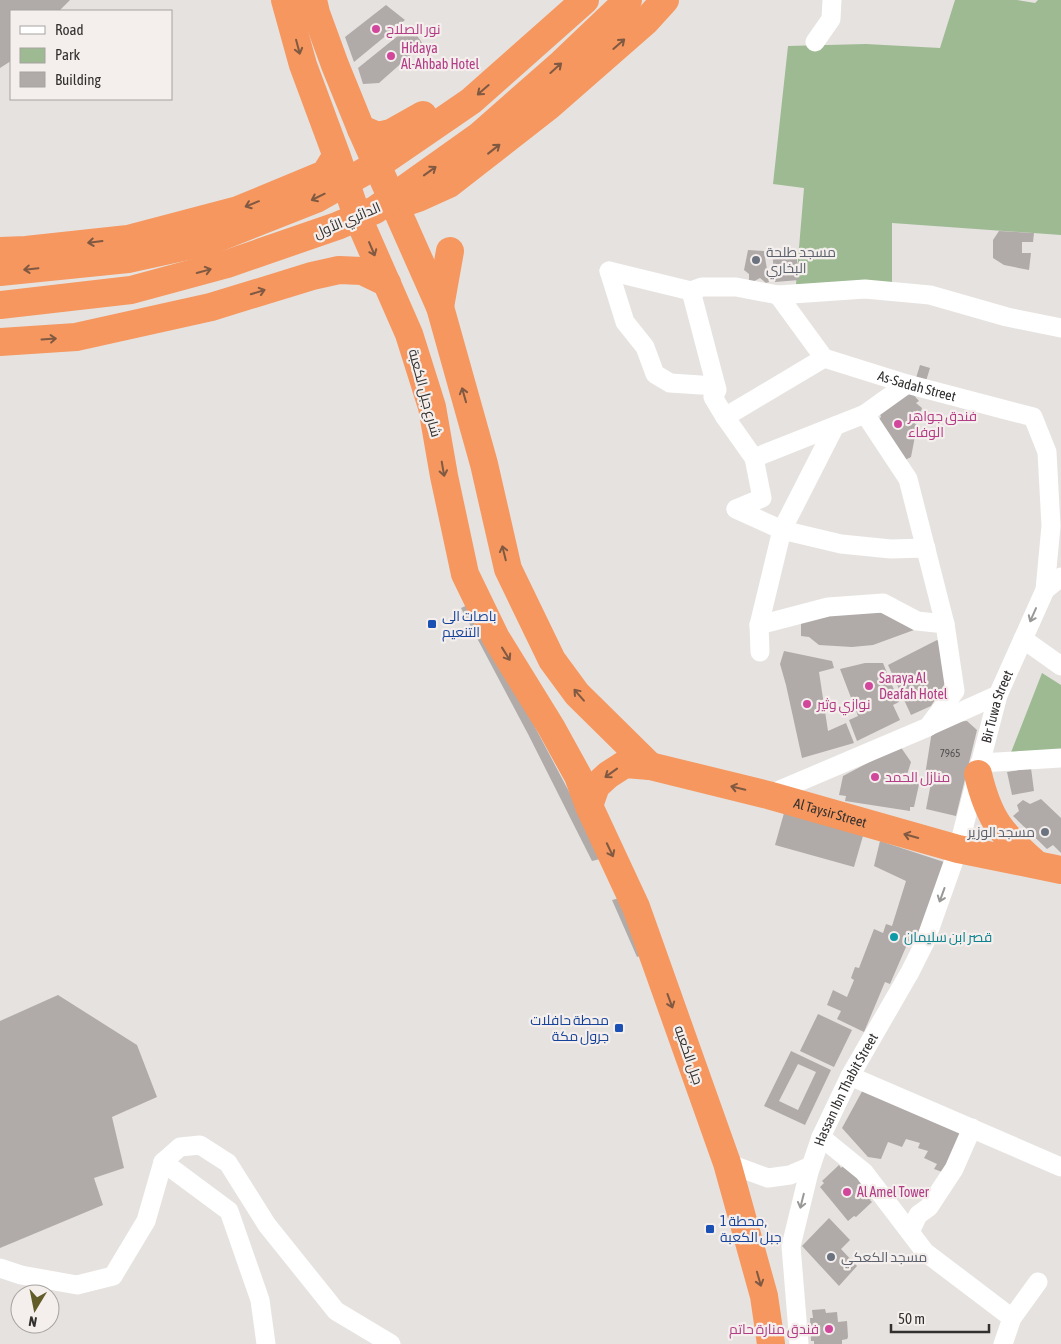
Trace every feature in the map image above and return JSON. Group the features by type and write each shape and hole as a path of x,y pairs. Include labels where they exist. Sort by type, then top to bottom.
{"highway":[{"name":"شارع جبل الكعبة","path":"286,0 303,65 356,213 409,334 432,407 444,476 465,574 496,638 551,727 578,776"},
{"path":"313,0 316,14 361,129 440,307"},
{"path":"361,129 378,136 391,133 418,119 485,66 557,0"},
{"path":"0,272 128,259 210,241 316,199 385,160 471,101 585,0"},
{"name":"الدائري الأول","path":"0,305 131,290 227,264 337,226 375,210 479,136 562,63 628,0"},
{"path":"375,210 418,198 450,184 549,106 645,22 665,0"},
{"path":"0,251 128,239 238,210 326,174 336,154"},
{"path":"440,307 450,250"},
{"path":"0,342 76,336 211,307 312,276 340,270 362,271 387,284"},
{"name":"Al Taysir Street","path":"440,307 484,464 508,569 552,660 577,694 612,731 650,766 768,795 958,849 1049,867"},
{"path":"589,806 596,786 608,774 625,764 650,766"},
{"path":"979,768 984,799 995,822 1014,845 1049,867"},
{"name":"جبل الكعبه","path":"578,776 589,806 636,907 727,1163 764,1296 771,1344"}],"street":[{"path":"815,42 831,19 832,0"},
{"path":"716,386 670,383 655,374 644,347 625,322 609,271 691,291 702,288 736,287 778,295 865,289 930,295 1007,316 1061,328"},
{"path":"691,291 717,390 713,397 754,458 762,498 736,509 782,530 840,544 891,549 926,548"},
{"path":"725,417 824,358 778,295"},
{"name":"As-Sadah Street","path":"824,358 907,384 1033,418 1047,452 1051,526 1045,590"},
{"path":"754,458 865,414 907,384"},
{"path":"865,414 908,479 945,624 955,691 928,727"},
{"path":"760,652 759,625 782,530 835,426"},
{"name":"Bir Tuwa Street","path":"958,849 998,695 1045,590 1061,577"},
{"path":"759,625 828,607 883,603 917,621 945,624"},
{"path":"1023,639 1061,666"},
{"path":"768,795 998,695"},
{"path":"979,768 1061,758"},
{"name":"Hassan Ibn Thabit Street","path":"799,1344 791,1246 811,1166 821,1137 850,1076 910,972 925,942 958,849"},
{"path":"850,1076 1061,1167"},
{"path":"910,1232 918,1215 929,1207 954,1169 972,1128"},
{"path":"821,1137 864,1172 925,1252 1012,1318"},
{"path":"0,1268 21,1275 77,1285 113,1276 146,1221 163,1162 180,1147 200,1145 228,1163 267,1225 336,1311 391,1344"},
{"path":"163,1162 229,1211 260,1300 266,1344"},
{"path":"727,1163 768,1178 790,1174 811,1166"},
{"path":"1003,1344 1012,1318 1038,1282"}],"green space":[{"path":"955,0 1017,0 1035,3 1038,0 1061,0 1061,235 892,223 892,287 796,284 804,188 773,184 788,46 866,44 940,48"},
{"path":"1042,673 1061,685 1061,752 1010,755"}],"building":[{"path":"0,0 70,0 60,10 10,10 10,62 0,68"},
{"name":"نور الصلاح","path":"386,5 405,20 354,62 345,37"},
{"name":"Hidaya Al-Ahbab Hotel","path":"410,26 423,44 379,83 363,84 358,68"},
{"path":"999,231 1034,233 1033,242 1022,242 1022,253 1031,253 1029,270 1004,265 993,258 993,240"},
{"path":"796,249 799,280 775,282 772,251"},
{"name":"مسجد طلحة البخاري","path":"748,250 764,251 769,282 766,283 760,278 749,284 749,274 744,270"},
{"path":"920,365 930,368 926,381 916,378"},
{"name":"فندق جواهر الوفاء","path":"911,392 919,401 916,403 922,408 920,415 914,422 917,426 911,457 905,460 877,421 881,417 879,411"},
{"path":"470,604 604,858 592,861 528,734 461,608"},
{"path":"851,607 912,619 914,630 873,645 852,647 819,645 809,637 801,636 801,621"},
{"path":"937,640 943,645 949,677 931,706 911,715 888,665"},
{"name":"نوازي وثير","path":"784,651 832,661 834,668 819,672 828,731 846,723 854,743 802,758 780,664"},
{"name":"Saraya Al Deafah Hotel","path":"865,663 883,663 899,702 893,705 900,720 857,741 849,720 858,716 840,669"},
{"path":"967,721 977,730 956,816 926,809 932,778 925,775 932,731 953,722"},
{"name":"منازل الحمد","path":"900,746 911,762 906,778 920,780 914,807 910,807 910,811 845,801 846,796 839,795 843,776"},
{"path":"1031,768 1034,791 1012,795 1007,772"},
{"name":"مسجد الوزير","path":"1041,799 1061,818 1061,853 1053,845 1047,849 1013,816 1019,811 1017,805 1023,800 1030,804"},
{"path":"786,806 865,829 854,867 775,845"},
{"name":"قصر ابن سليمان","path":"880,841 947,863 915,941 909,940 890,984 885,982 864,1032 837,1019 841,1011 827,1005 833,990 847,997 854,980 851,978 855,967 859,968 874,929 883,933 886,924 892,926 906,881 874,866"},
{"path":"620,898 644,954 637,957 612,900"},
{"path":"58,995 137,1045 157,1097 112,1117 124,1168 94,1178 103,1205 0,1248 0,1021"},
{"path":"818,1014 852,1030 834,1067 800,1051"},
{"path":"791,1051 831,1070 805,1125 764,1106","holes":["798,1064 816,1072 798,1110 779,1101"]},
{"path":"865,1086 964,1127 945,1173 934,1169 937,1164 924,1158 928,1151 918,1148 920,1143 906,1139 902,1147 888,1142 881,1159 868,1157 842,1128"},
{"name":"Al Amel Tower","path":"846,1163 874,1196 870,1200 872,1202 856,1217 854,1216 848,1221 820,1187 824,1183 822,1181 839,1165 841,1168"},
{"name":"مسجد الكعكي","path":"829,1218 850,1240 841,1249 857,1266 839,1286 802,1246"},
{"name":"فندق منارة حاتم","path":"825,1309 826,1313 837,1312 838,1322 847,1321 848,1337 842,1340 842,1344 814,1344 814,1341 811,1341 810,1318 813,1318 812,1310"}],"place":[{"name":"نور الصلاح","path":"376,29"},
{"name":"Hidaya Al-Ahbab Hotel","path":"391,56"},
{"name":"مسجد طلحة البخاري","path":"756,260"},
{"name":"فندق جواهر الوفاء","path":"898,424"},
{"name":"باصات الى التنعيم","path":"432,624"},
{"name":"Saraya Al Deafah Hotel","path":"869,686"},
{"name":"نوازي وثير","path":"807,704"},
{"name":"منازل الحمد","path":"875,777"},
{"name":"مسجد الوزير","path":"1045,832"},
{"name":"قصر ابن سليمان","path":"894,937"},
{"name":"محطة حافلات جرول مكة","path":"619,1028"},
{"name":"Al Amel Tower","path":"847,1192"},
{"name":"محطة 1, جبل الكعبة","path":"710,1229"},
{"name":"مسجد الكعكي","path":"831,1257"},
{"name":"فندق منارة حاتم","path":"829,1329"}]}
